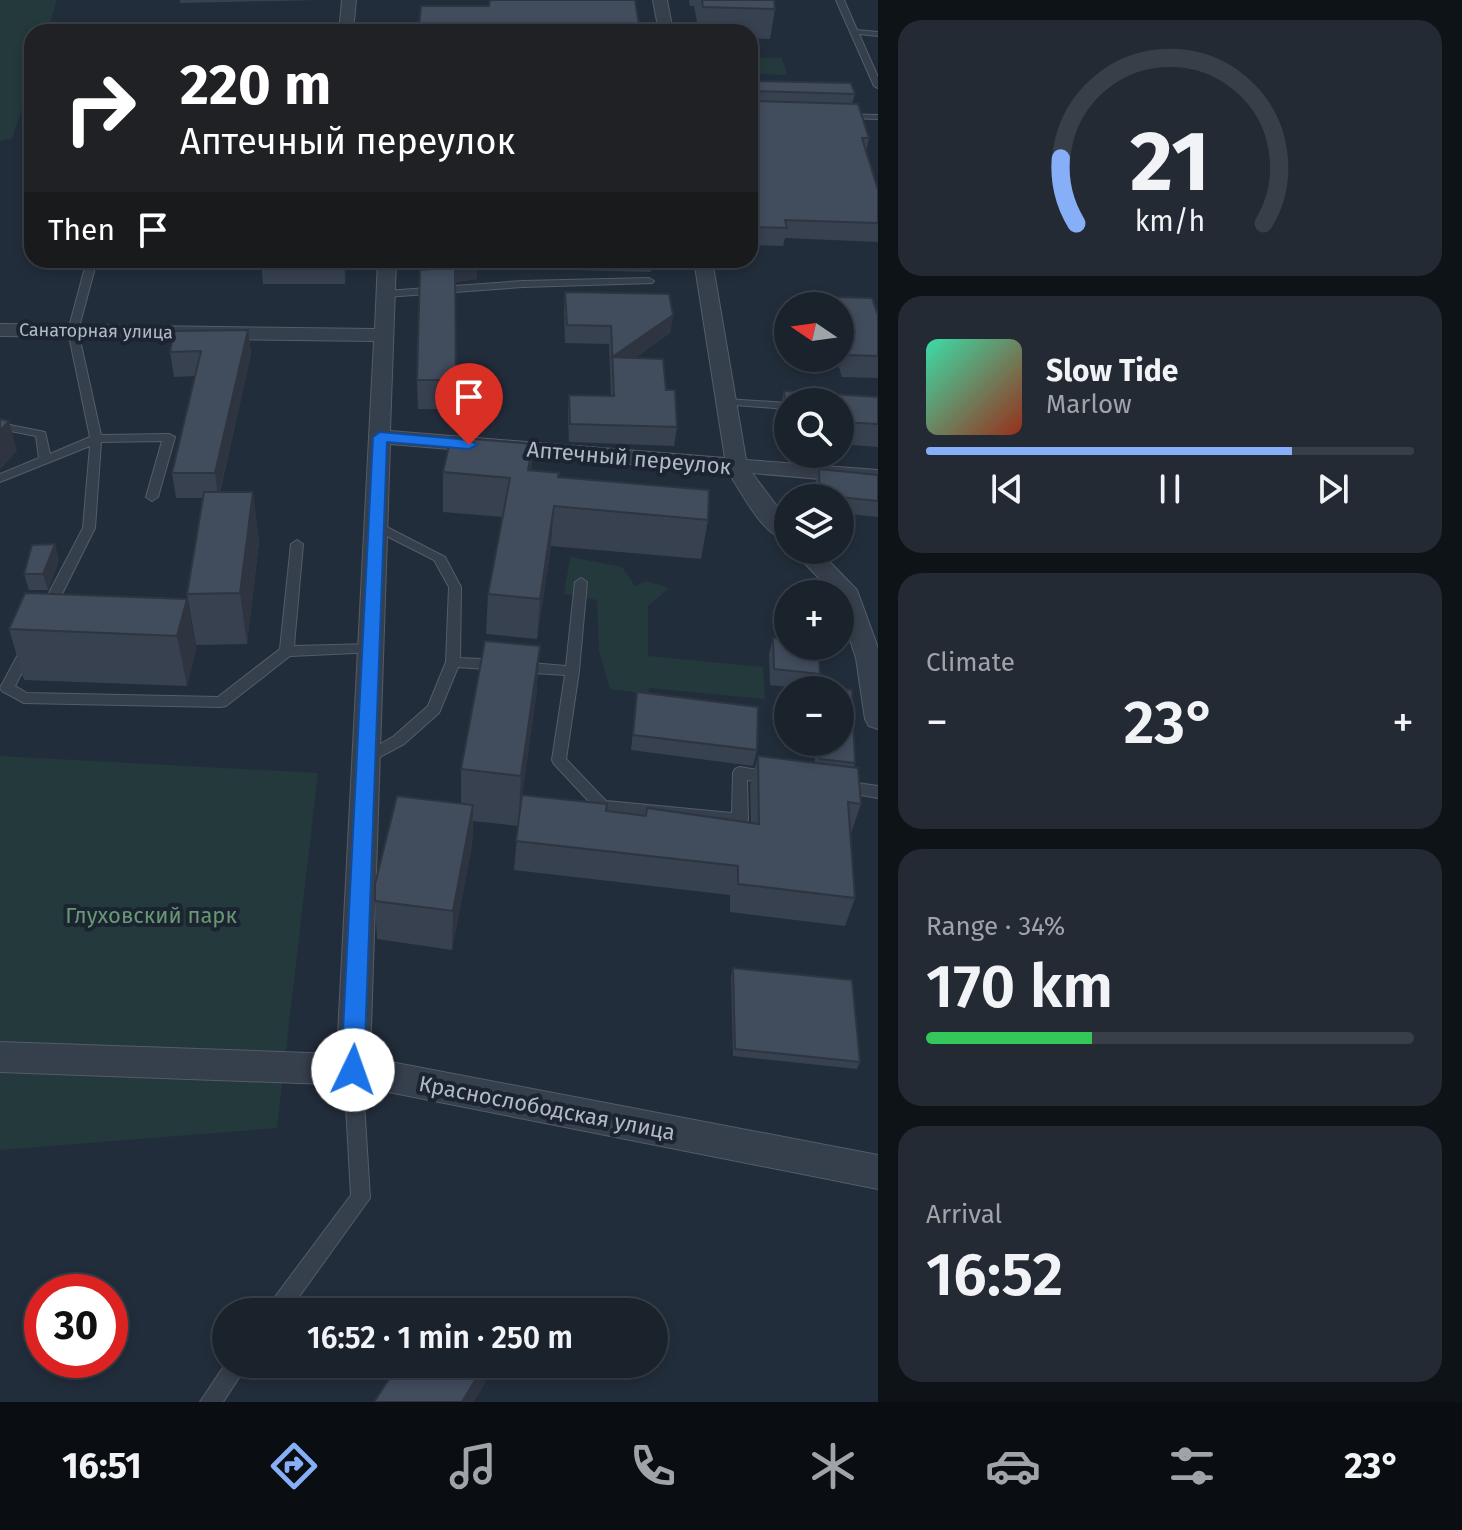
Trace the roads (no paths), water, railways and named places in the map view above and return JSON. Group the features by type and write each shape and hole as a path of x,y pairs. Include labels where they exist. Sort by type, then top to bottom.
{"street":[{"path":"347,24 349,0"},
{"path":"660,0 664,24"},
{"path":"353,1070 387,268"},
{"path":"704,268 737,468 774,521"},
{"name":"Санаторная улица","path":"0,330 385,335"},
{"name":"Аптечный переулок","path":"380,437 878,477"},
{"path":"818,564 845,590 869,658 878,719"},
{"name":"Краснослободская улица","path":"0,1057 285,1065 353,1070 878,1172"}],"lane":[{"path":"840,0 878,86"},
{"path":"856,32 878,34"},
{"path":"835,116 878,117"},
{"path":"90,268 73,331 96,439 89,528 7,688 24,698 221,702 287,651 372,649"},
{"path":"386,294 523,284 649,281"},
{"path":"726,402 774,405"},
{"path":"0,426 41,434 45,460"},
{"path":"0,478 96,439 169,437 152,497"},
{"path":"367,759 399,740 434,709 453,662 455,587 439,557 377,526"},
{"path":"287,651 297,544"},
{"path":"581,582 559,760 602,806 740,820 740,773 781,778"},
{"path":"453,662 572,671"},
{"path":"823,784 878,792"},
{"path":"286,1298 361,1198 353,1070"},
{"path":"210,1402 228,1378"}],"park label":[{"name":"Глуховский парк","path":"151,915"}]}
